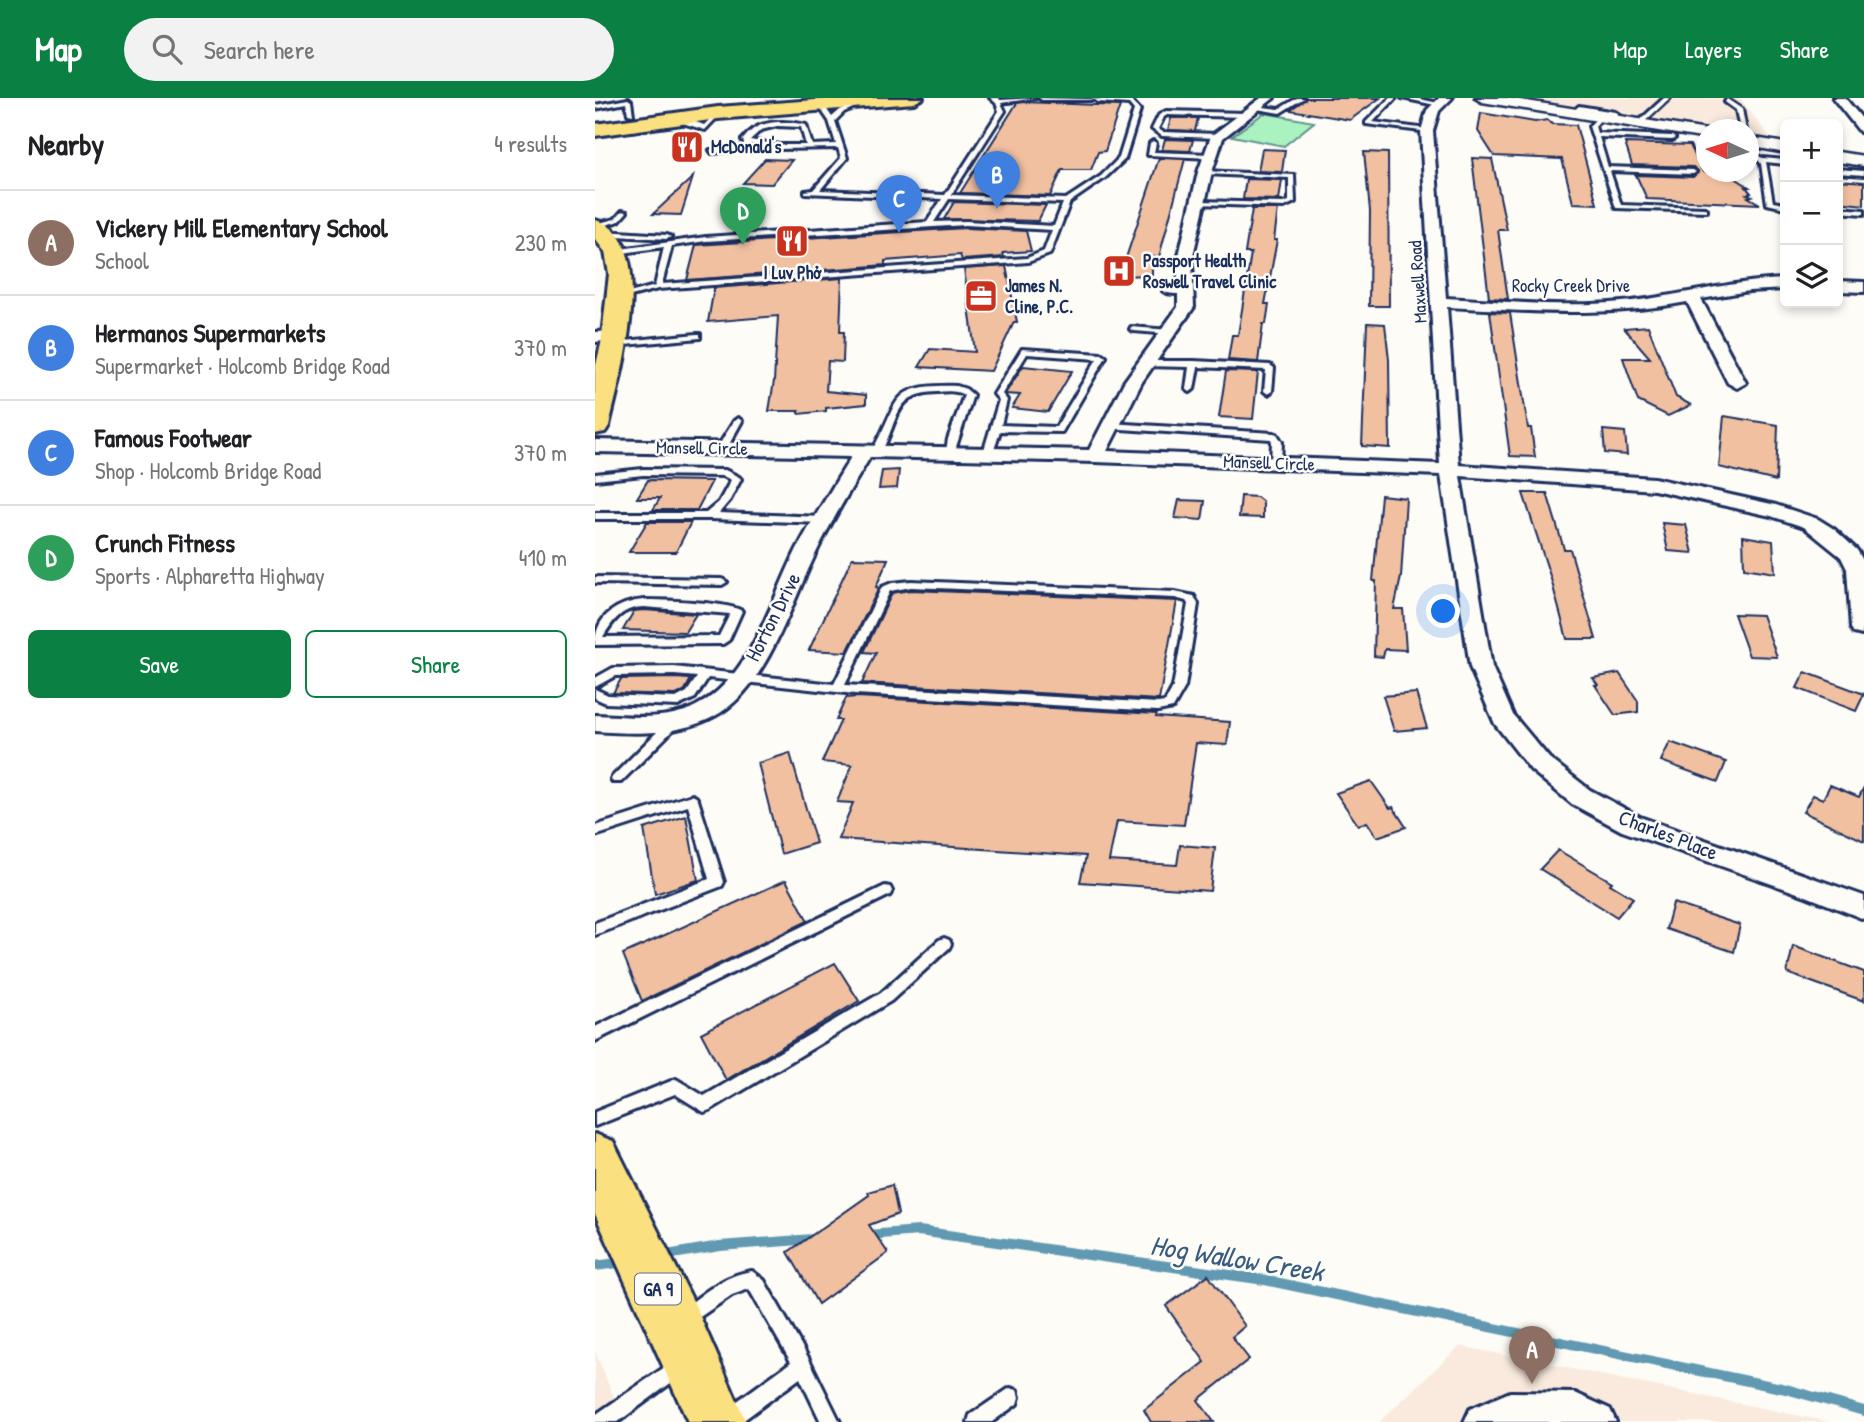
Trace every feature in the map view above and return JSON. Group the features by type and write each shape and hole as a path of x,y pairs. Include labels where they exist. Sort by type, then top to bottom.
{"main road":[{"path":"595,119 778,98"},
{"path":"595,130 718,113 823,108 914,98"},
{"path":"595,426 619,297 599,238"},
{"name":"GA 9","path":"595,1150 717,1422"}],"street":[{"path":"1095,456 1109,426 1146,364 1186,307 1185,260 1205,172 1217,136 1268,98"},
{"path":"1482,98 1575,108 1606,119 1696,133"},
{"path":"1839,98 1864,130"},
{"name":"Maxwell Road","path":"1443,101 1429,118 1427,131 1450,471"},
{"path":"1759,145 1780,152"},
{"path":"1843,158 1863,163"},
{"name":"Rocky Creek Drive","path":"1439,302 1604,309 1644,305 1728,288 1780,284"},
{"path":"1843,286 1864,287"},
{"path":"1691,295 1737,383"},
{"name":"Mansell Circle","path":"595,446 951,451 1095,456 1450,471 1654,484 1795,517 1827,533 1850,554 1857,569 1863,628"},
{"name":"Horton Drive","path":"595,723 653,726 673,723 713,707 757,655 823,520 871,451"},
{"name":"Charles Place","path":"1450,471 1481,667 1503,718 1540,764 1581,797 1630,824 1816,888 1864,908"},
{"path":"1483,1422 1510,1411 1575,1412 1597,1422"}],"lane":[{"path":"988,98 1033,98"},
{"path":"619,297 658,287 1028,260 1047,252 1067,201 1103,177 1122,159 1137,110 1131,102 1042,98"},
{"path":"1217,136 1163,134 1155,129 1161,116 1166,113 1280,111 1301,98"},
{"path":"1393,98 1368,123 1427,131"},
{"path":"1405,98 1443,101"},
{"path":"1639,124 1667,98"},
{"path":"929,224 1002,111 996,100"},
{"path":"595,107 628,101 631,114"},
{"path":"1727,101 1739,109 1741,119"},
{"path":"823,108 844,158 811,192 1067,201"},
{"path":"1606,119 1592,126 1618,207 1705,210"},
{"path":"745,144 751,131 757,128 798,124 804,126 809,147"},
{"path":"1595,135 1672,138"},
{"path":"1153,143 1150,154 1210,156"},
{"path":"712,151 745,144 839,146"},
{"path":"1759,159 1780,155"},
{"path":"1762,160 1770,204 1780,205"},
{"path":"1843,169 1863,163"},
{"path":"1606,169 1693,172"},
{"path":"1199,203 1284,205 1292,202 1292,176 1205,172"},
{"path":"1843,210 1864,212"},
{"path":"599,238 669,243 966,223 1056,228"},
{"path":"599,238 706,239"},
{"path":"658,287 669,243"},
{"path":"1167,291 1185,291"},
{"path":"1134,329 1170,332"},
{"path":"608,346 697,336"},
{"path":"988,453 1003,400 998,394 1025,351 1102,357 1059,430 996,428"},
{"path":"1146,364 1270,368 1268,391"},
{"path":"1190,390 1194,364"},
{"path":"871,451 900,401 915,389 925,388 961,389 969,395 951,451"},
{"path":"722,448 738,421"},
{"path":"1109,426 1275,436 1276,463"},
{"path":"595,477 643,472 725,472 733,475 736,479 728,498 722,508 710,516"},
{"path":"595,516 823,520"},
{"path":"595,580 722,582"},
{"path":"595,683 613,671 674,671 838,688 1158,707 1170,705 1179,687 1193,604 1190,598 1175,595 924,584 892,586 886,590 838,688"},
{"path":"672,604 737,611 723,640 595,641 607,621 625,605 672,604"},
{"path":"595,693 606,699 678,702 691,695 705,674"},
{"path":"617,779 673,723"},
{"path":"595,831 692,800 717,882 595,929"},
{"path":"595,1034 885,891"},
{"path":"595,1150 676,1086 704,1105 886,997 944,944"},
{"path":"601,1422 682,1342 728,1289 743,1280 752,1280 758,1286 803,1365 831,1422"},
{"path":"725,1422 803,1365"},
{"path":"977,1422 1010,1397"}],"shaded area":[{"path":"1499,98 1740,98 1756,119 1696,119 1696,131"},
{"path":"1759,123 1775,144 1759,142"},
{"path":"1460,1346 1829,1422 1379,1422"},
{"path":"595,1351 624,1422 595,1422"}],"green space":[{"path":"1264,113 1314,122 1284,146 1232,136"}],"building":[{"path":"1306,98 1380,98 1350,120 1290,110"},
{"path":"1017,103 1120,106 1105,151 1098,152 1091,170 1062,170 1050,196 960,193"},
{"path":"1481,113 1535,122 1547,120 1552,124 1576,125 1597,204 1573,203 1562,159 1494,156 1478,131"},
{"path":"1171,118 1198,118 1195,131 1168,130"},
{"path":"701,135 694,158 672,160 679,136"},
{"path":"1165,139 1193,140 1190,151 1162,150"},
{"path":"1625,143 1690,145 1696,157 1696,169 1693,167 1632,165"},
{"path":"1262,149 1285,150 1282,172 1258,171"},
{"path":"1364,152 1388,153 1389,306 1369,306 1370,211"},
{"path":"1159,158 1185,159 1159,257 1152,257 1152,275 1120,276"},
{"path":"1472,158 1492,159 1507,230 1498,230 1508,299 1489,298"},
{"path":"765,159 792,160 772,184 743,183"},
{"path":"1696,173 1696,182 1741,182 1749,187 1746,187 1751,193 1747,194 1752,196 1748,197 1760,204 1647,199 1636,175 1693,177"},
{"path":"693,177 681,215 653,214"},
{"path":"1246,179 1282,180 1279,200 1243,199"},
{"path":"1843,180 1864,182 1864,205 1843,203"},
{"path":"954,202 1046,205 1038,221 944,219"},
{"path":"1252,209 1278,209 1274,240 1277,240 1265,304 1269,304 1266,324 1263,324 1258,362 1228,360 1232,335 1238,335 1251,253 1245,253"},
{"path":"966,228 1026,231 1031,251 1003,253 1004,257 962,260 960,255 885,261 885,265 687,280 696,245"},
{"path":"1006,266 1017,322 1014,322 991,371 919,367 930,349 975,352 964,269"},
{"path":"842,278 840,332 844,332 843,362 828,361 826,391 866,395 866,404 799,414 799,411 769,411 774,381 778,316 708,322 714,288"},
{"path":"1490,312 1510,313 1535,457 1510,456"},
{"path":"1367,323 1385,324 1389,360 1390,448 1362,446"},
{"path":"1648,326 1676,397 1691,405 1668,416 1638,401 1623,358 1650,358 1624,328"},
{"path":"1023,366 1072,371 1048,412 1012,408 1020,395 1005,394"},
{"path":"1226,371 1258,372 1253,419 1219,417"},
{"path":"1724,416 1778,425 1776,481 1719,467"},
{"path":"1603,430 1625,432 1627,455 1605,453"},
{"path":"899,470 897,488 879,489 882,471"},
{"path":"648,480 712,481 697,510 653,510 660,498 637,498"},
{"path":"1523,493 1547,493 1564,549 1570,549 1596,639 1567,639"},
{"path":"1381,495 1406,498 1401,577 1394,609 1403,609 1406,650 1385,649 1383,657 1374,656 1376,581 1373,581"},
{"path":"1241,496 1257,497 1263,502 1263,518 1239,517"},
{"path":"1179,500 1205,501 1202,520 1175,518"},
{"path":"647,522 691,522 676,552 629,552"},
{"path":"1662,523 1686,525 1693,553 1668,551"},
{"path":"1743,536 1773,541 1775,573 1744,568"},
{"path":"852,558 888,559 876,587 879,588 847,652 809,650"},
{"path":"911,590 1177,601 1159,700 862,683 876,653 864,652 892,593"},
{"path":"634,611 696,614 685,632 623,630"},
{"path":"1734,614 1762,615 1777,657 1749,656"},
{"path":"1805,672 1864,694 1856,711 1797,688"},
{"path":"1619,673 1638,701 1638,712 1615,715 1595,685 1598,685 1593,678"},
{"path":"621,679 691,679 685,690 676,695 613,693"},
{"path":"1416,693 1427,728 1394,731 1383,696"},
{"path":"846,698 1157,714 1156,717 1230,722 1227,745 1196,743 1184,825 1117,821 1109,861 1177,865 1180,845 1215,848 1210,891 1080,882 1086,856 838,839 853,803 837,802 852,765 822,762 841,720 836,720"},
{"path":"1670,742 1726,762 1718,782 1661,761"},
{"path":"790,753 816,843 781,854 758,763"},
{"path":"1371,781 1406,827 1377,837 1367,822 1358,825 1336,793"},
{"path":"1830,785 1859,797 1864,787 1864,841 1803,812 1813,795 1823,799"},
{"path":"686,816 698,880 655,894 644,829"},
{"path":"1558,850 1612,882 1610,884 1633,898 1617,917 1540,869"},
{"path":"786,880 808,921 642,1001 623,954"},
{"path":"1673,903 1740,925 1734,952 1666,929"},
{"path":"1793,946 1864,972 1864,1001 1787,973"},
{"path":"835,963 859,1001 726,1080 701,1033"},
{"path":"892,1185 898,1214 869,1225 888,1253 818,1304 788,1252 869,1195 868,1192"},
{"path":"1208,1275 1245,1326 1232,1337 1249,1359 1198,1400 1214,1422 1151,1422 1144,1410 1205,1362 1166,1306"}],"waterway":[{"name":"Hog Wallow Creek","path":"867,1235 919,1231 1265,1280 1786,1389 1864,1411"},
{"name":"Hog Wallow Creek","path":"661,1256 720,1246 813,1239"},
{"name":"Hog Wallow Creek","path":"595,1266 625,1262"}],"place":[{"name":"McDonald's","path":"687,147"},
{"name":"Hermanos Supermarkets","path":"997,209"},
{"name":"Famous Footwear","path":"899,233"},
{"name":"I Luv Phở","path":"792,241"},
{"name":"Crunch Fitness","path":"743,245"},
{"name":"Passport Health Roswell Travel Clinic","path":"1119,271"},
{"name":"James N. Cline, P.C.","path":"981,296"},
{"name":"Vickery Mill Elementary School","path":"1532,1384"}]}
